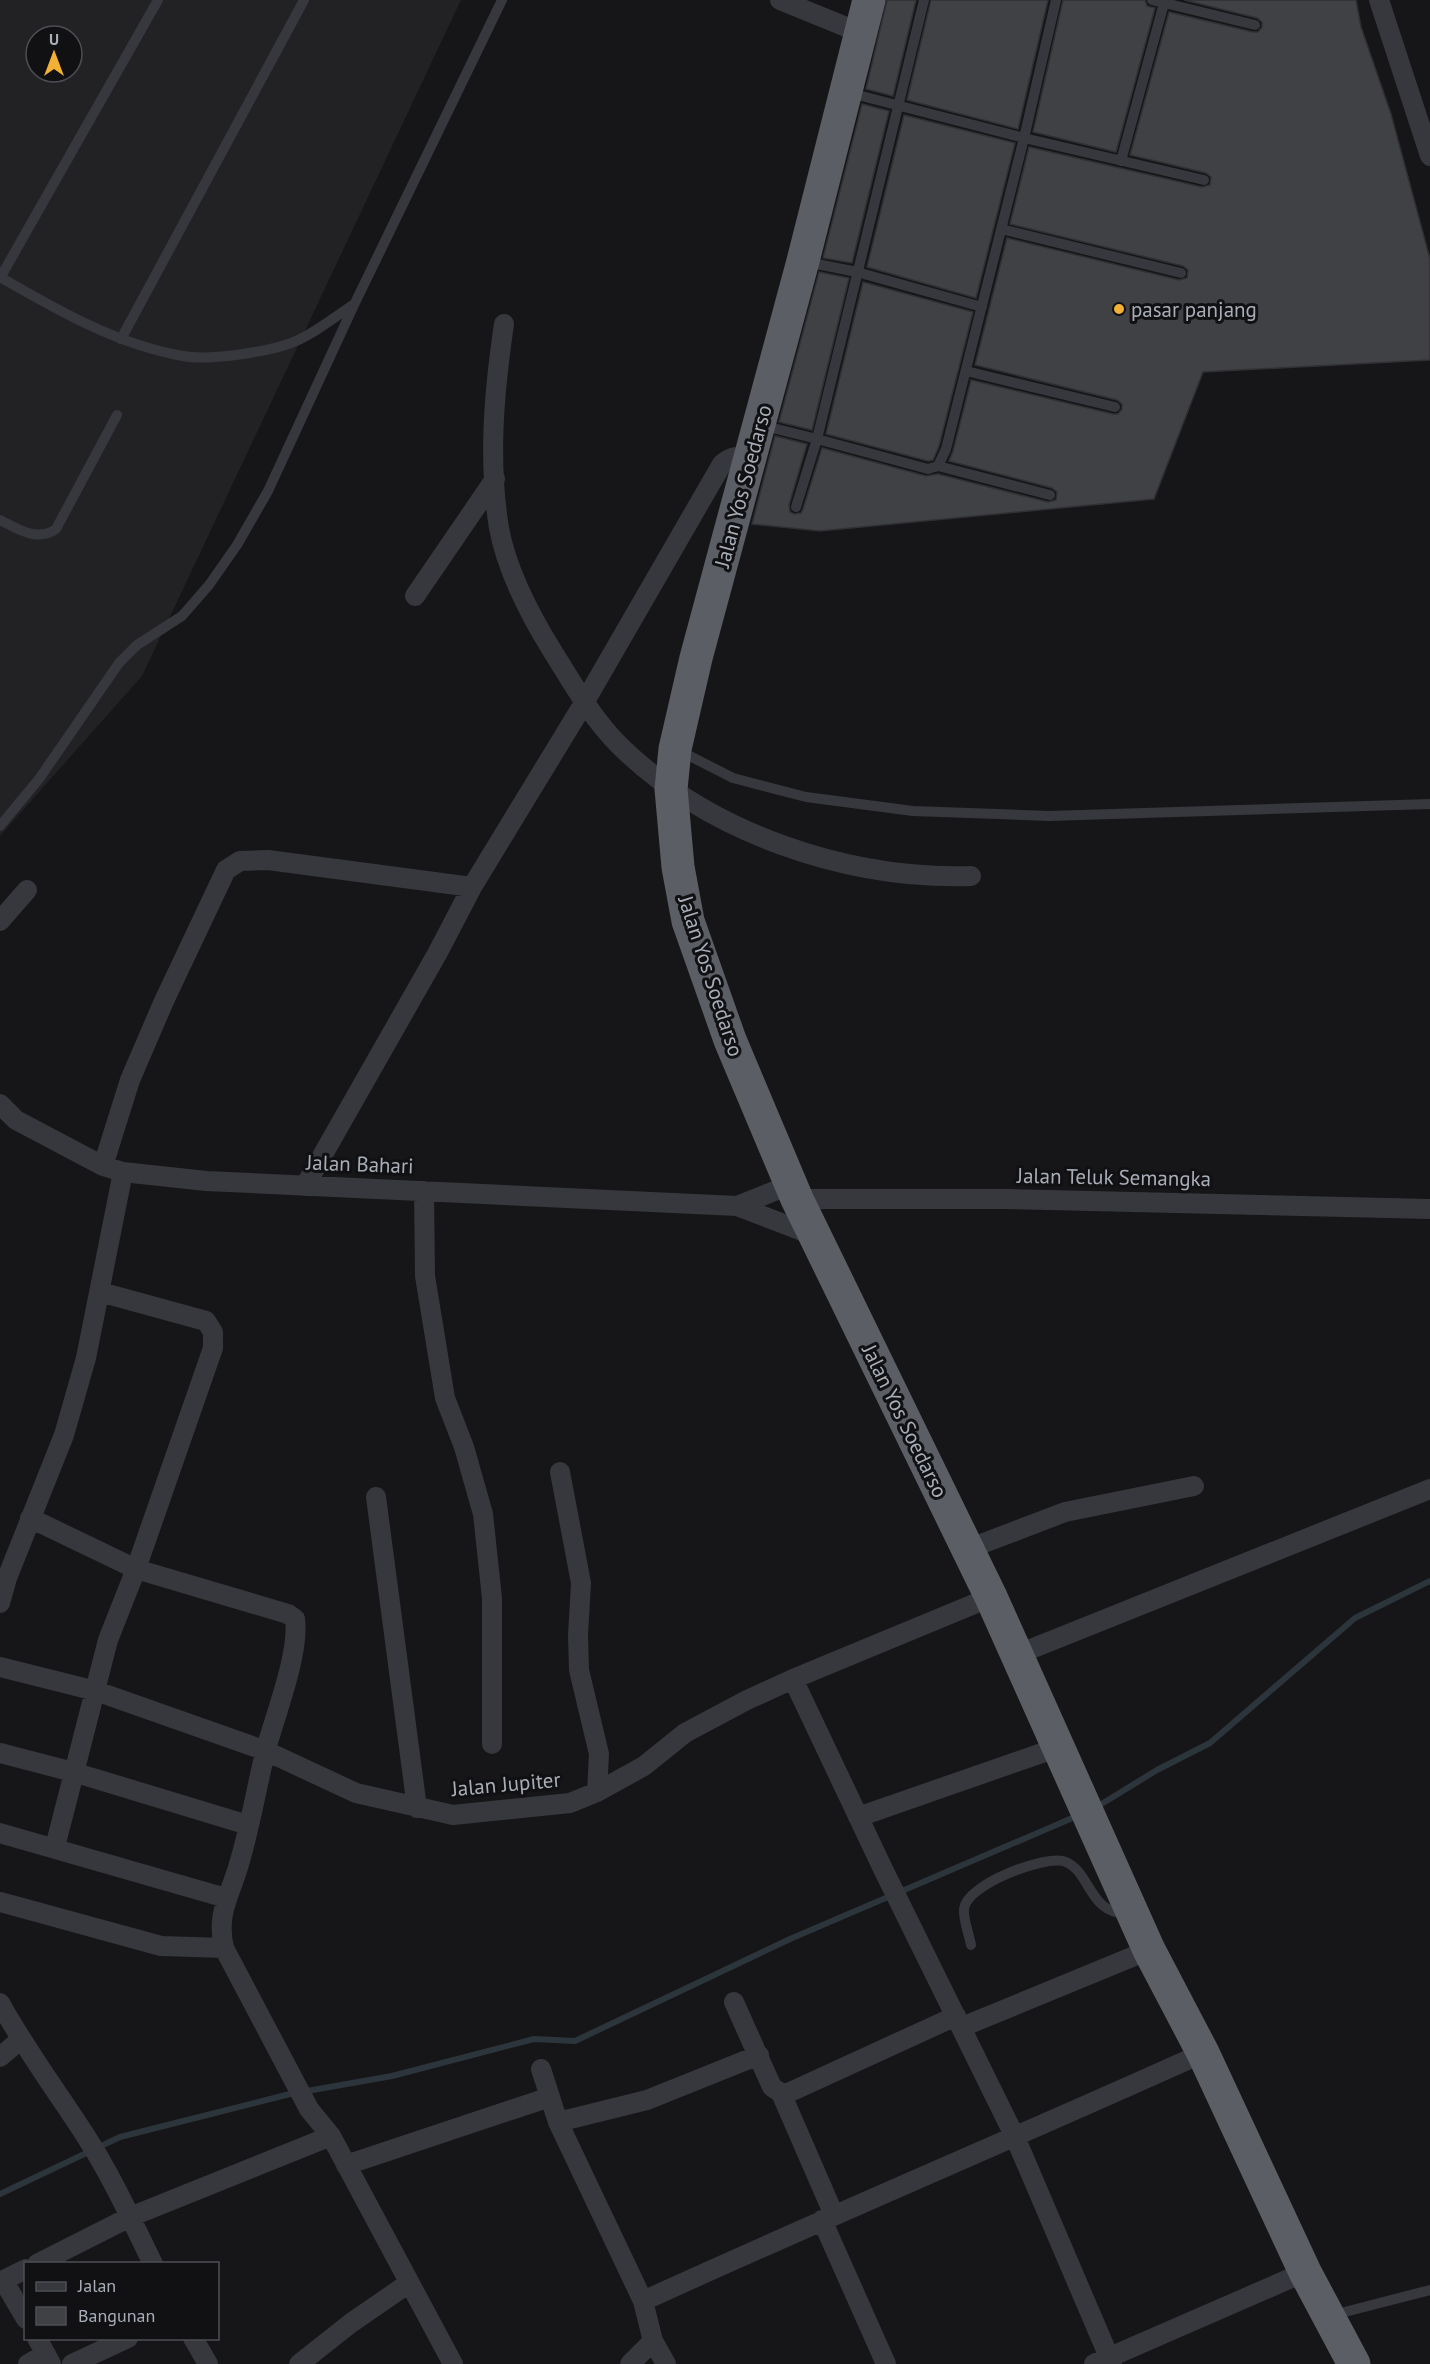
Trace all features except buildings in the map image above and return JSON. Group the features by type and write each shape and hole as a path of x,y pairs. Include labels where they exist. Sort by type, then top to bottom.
{"highway":[{"name":"Jalan Yos Soedarso","path":"868,0 804,261 696,658 675,749 672,789 678,867 688,921 730,1040 815,1236 991,1597 1149,1950 1203,2053 1327,2317 1354,2364"}],"street":[{"path":"780,0 861,33"},
{"path":"1379,0 1430,156"},
{"path":"504,324 495,388 493,462 500,529 512,571 539,630 584,703 619,744 672,789 713,814 761,836 821,859 874,870 934,877 971,876"},
{"path":"305,1186 437,954 472,887 584,703 722,464 729,458 740,456 750,460"},
{"path":"415,596 495,479"},
{"path":"104,1166 130,1080 164,1000 226,870 240,861 268,860 472,887"},
{"path":"0,921 27,890"},
{"name":"Jalan Bahari","path":"0,1104 16,1120 104,1166 123,1172 206,1181 737,1206 795,1192"},
{"path":"0,1603 7,1578 64,1435 86,1358 123,1172"},
{"path":"424,1191 425,1276 445,1398 464,1447 483,1514 492,1598 492,1744"},
{"name":"Jalan Teluk Semangka","path":"795,1192 905,1197 1430,1209"},
{"name":"Jalan Bahari","path":"737,1206 815,1236"},
{"path":"55,1847 108,1640 136,1569 213,1348 213,1332 206,1322 99,1292"},
{"path":"560,1472 581,1583 578,1635 579,1670 599,1754 597,1792"},
{"path":"968,1549 1065,1512 1194,1486"},
{"path":"1016,1655 1430,1488"},
{"path":"376,1497 417,1808"},
{"path":"30,1518 136,1569 288,1614 295,1619 295,1642 238,1866 226,1898 221,1935 224,1948 309,2109 331,2136 453,2364"},
{"name":"Jalan Jupiter","path":"0,1667 96,1691 266,1751 356,1793 453,1815 499,1812 570,1803 597,1792 644,1766 685,1733 793,1678 991,1597"},
{"path":"793,1678 883,1869 1015,2138 1105,2362 1305,2272"},
{"path":"858,1817 1059,1747"},
{"path":"0,1753 73,1772 248,1825"},
{"path":"0,1833 226,1898"},
{"path":"0,1902 161,1946 224,1948"},
{"path":"734,2002 772,2087 781,2093 788,2093 959,2021 1149,1950"},
{"path":"0,2003 20,2040 88,2140 110,2177 152,2262"},
{"path":"0,2057 20,2040"},
{"path":"643,2301 828,2217 1015,2138 1203,2053"},
{"path":"558,2122 646,2100 759,2055"},
{"path":"542,2069 558,2122 643,2301 653,2341 666,2364"},
{"path":"781,2093 886,2364"},
{"path":"346,2165 550,2097"},
{"path":"41,2262 130,2217 331,2136"},
{"path":"24,2270 2,2281 24,2316"},
{"path":"299,2364 351,2323 409,2283"},
{"path":"72,2364 125,2340"},
{"path":"194,2340 208,2364"},
{"path":"630,2364 653,2341"},
{"path":"28,2364 45,2352"}],"lane":[{"path":"158,0 0,277 46,304 121,339 185,357 243,355 293,343 354,305"},
{"path":"121,339 304,0"},
{"path":"0,826 39,779 119,663 137,645 182,616 209,585 237,545 268,491 354,305 502,0"},
{"path":"796,507 818,439 924,0"},
{"path":"938,466 946,449 966,371 1056,0"},
{"path":"1152,0 1255,25"},
{"path":"1121,161 1164,3"},
{"path":"847,92 1024,138 1204,180"},
{"path":"1001,229 1181,273"},
{"path":"804,261 814,265 857,272 982,307"},
{"path":"966,371 1115,406"},
{"path":"0,520 34,535 48,534 56,529 117,415"},
{"path":"760,425 912,466 928,469 938,466 1050,495"},
{"path":"675,749 733,778 806,797 913,811 1049,816 1430,804"},
{"path":"971,1945 964,1908 969,1898 1001,1876 1046,1861 1064,1861 1077,1871 1098,1902 1114,1914 1132,1914"},
{"path":"1327,2317 1430,2290"}],"shaded area":[{"path":"0,0 461,0 142,676 0,836"}],"waterway":[{"path":"1095,1808 1157,1770 1210,1743 1355,1618 1430,1581"},
{"path":"0,2194 120,2137 290,2094 392,2076 534,2039 575,2041 790,1939 1077,1816"}],"place":[{"name":"pasar panjang","path":"1119,309"}]}
